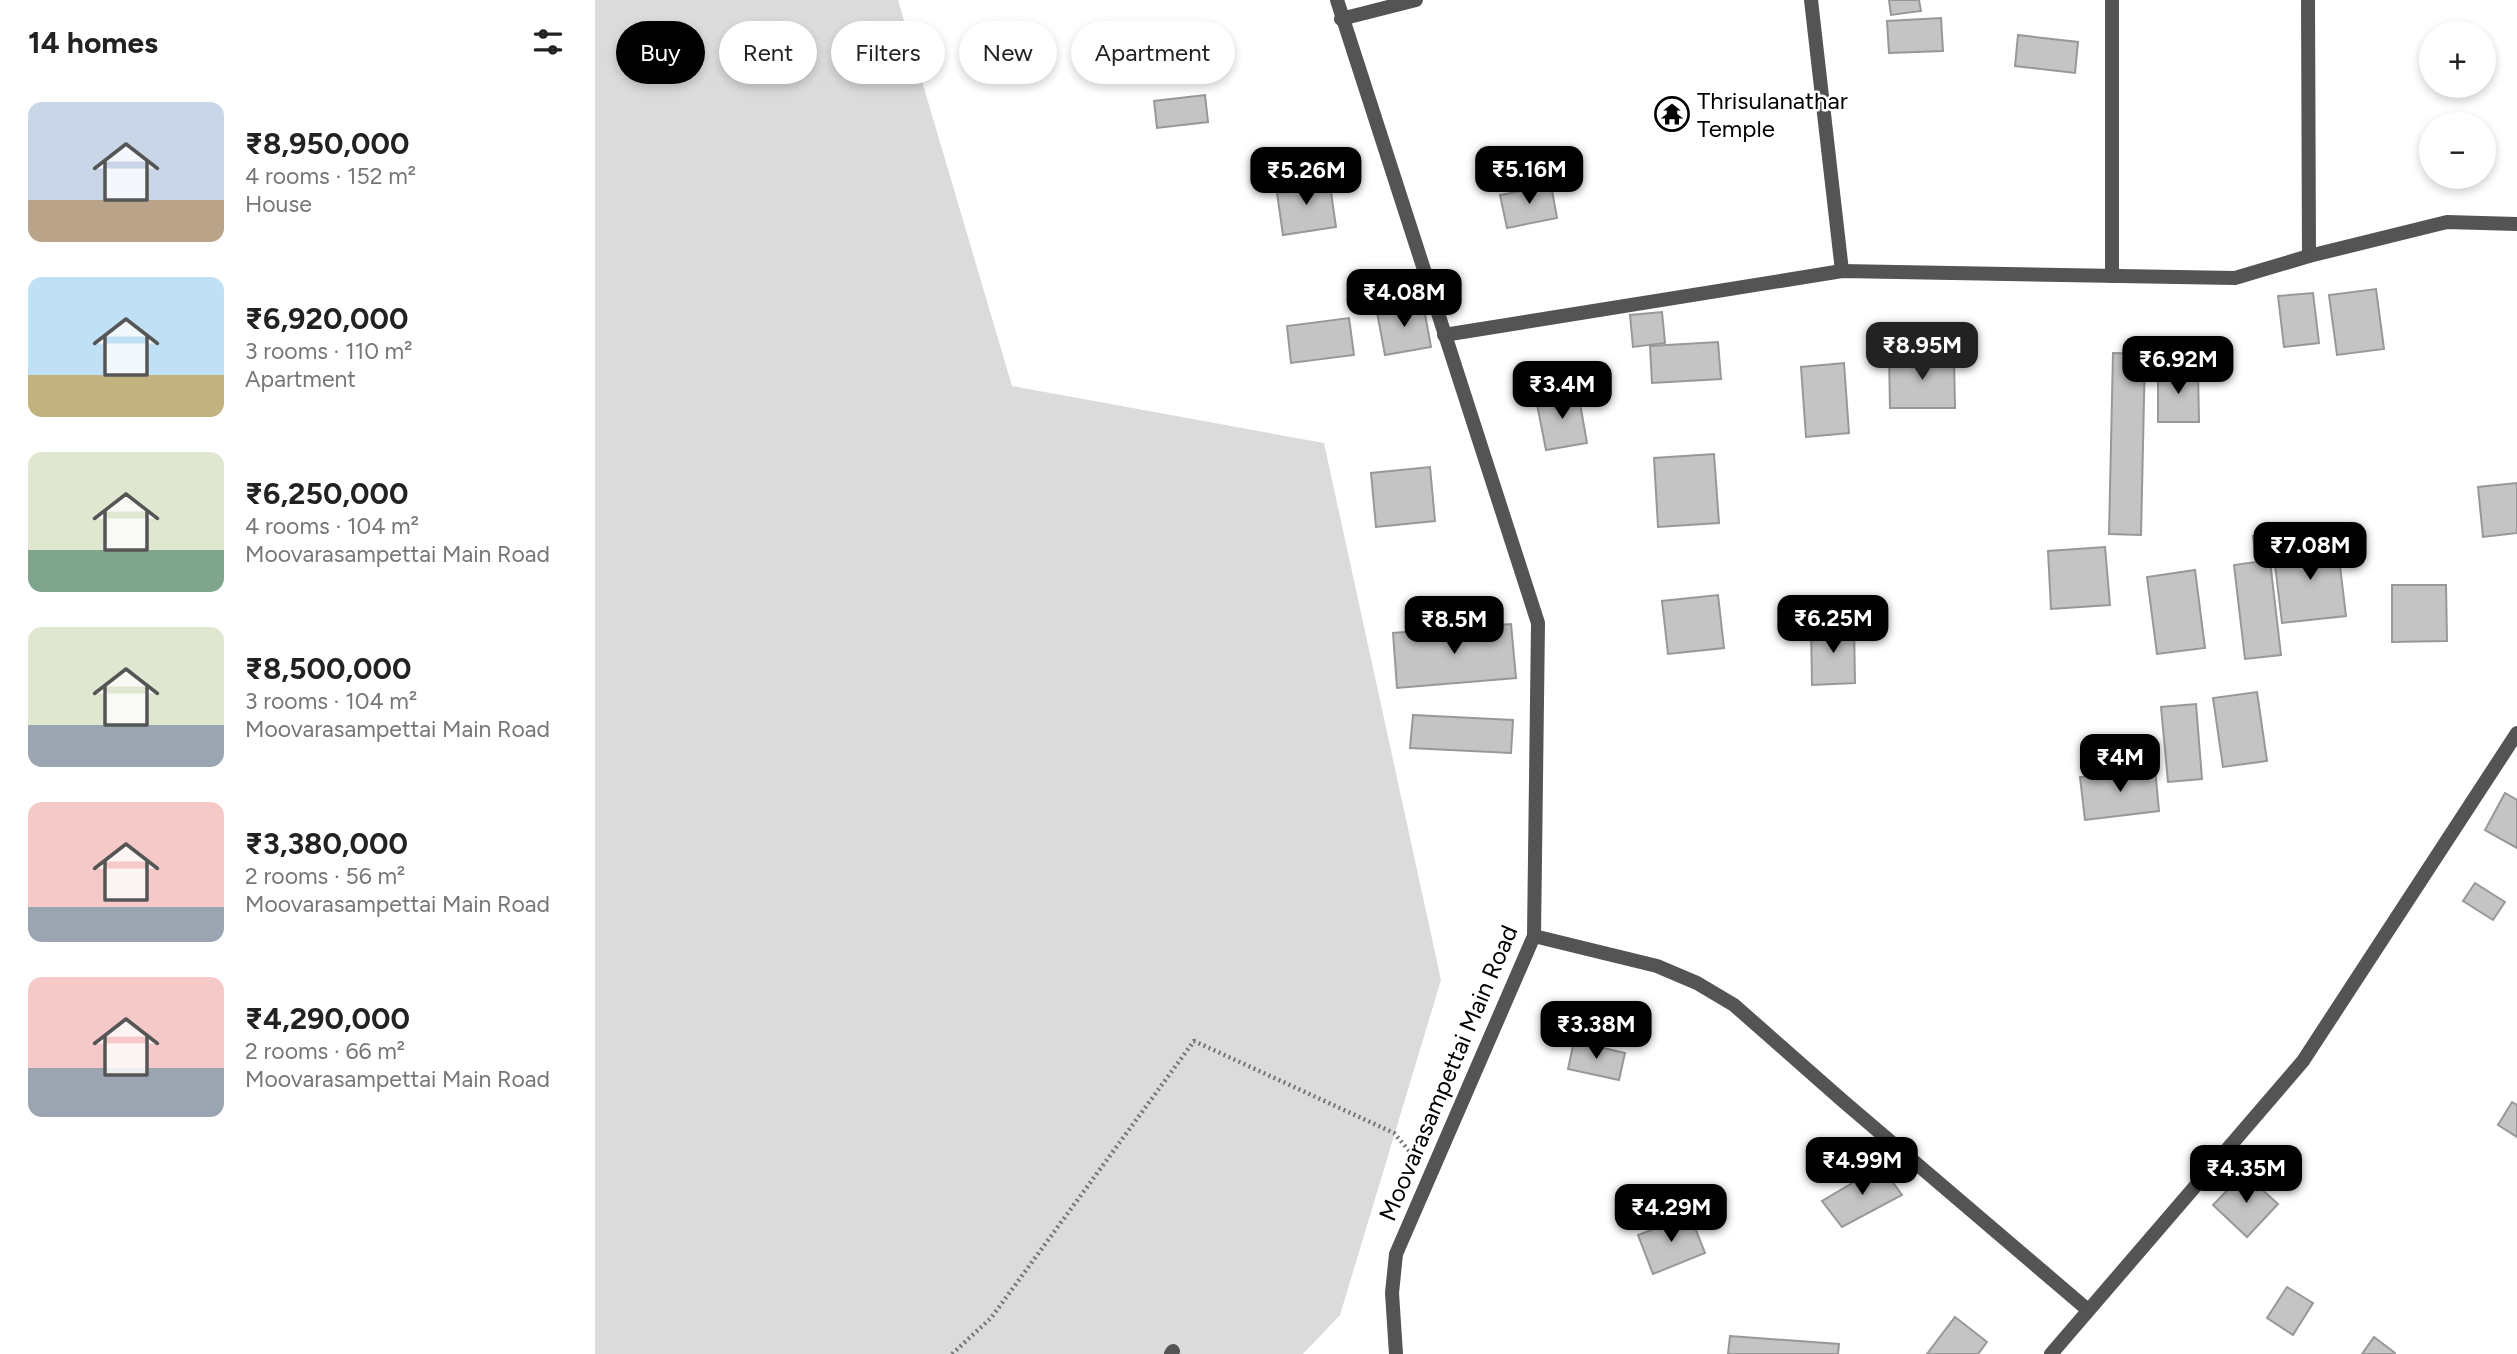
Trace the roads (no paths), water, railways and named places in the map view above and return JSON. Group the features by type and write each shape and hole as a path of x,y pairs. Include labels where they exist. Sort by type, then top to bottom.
{"street":[{"name":"Moovarasampettai Main Road","path":"1337,0 1538,623 1534,936 1396,1254 1392,1293 1397,1354"},
{"path":"1341,19 1416,0"},
{"path":"1811,0 1842,271"},
{"path":"2112,0 2112,276"},
{"path":"2308,0 2309,256"},
{"path":"1444,335 1842,271 2235,278 2309,256 2447,222 2517,224"},
{"path":"2051,1354 2303,1060 2517,733"},
{"path":"1534,936 1657,966 1734,1005 2088,1310"}],"place":[{"name":"Thrisulanathar Temple","path":"1672,114"}]}
